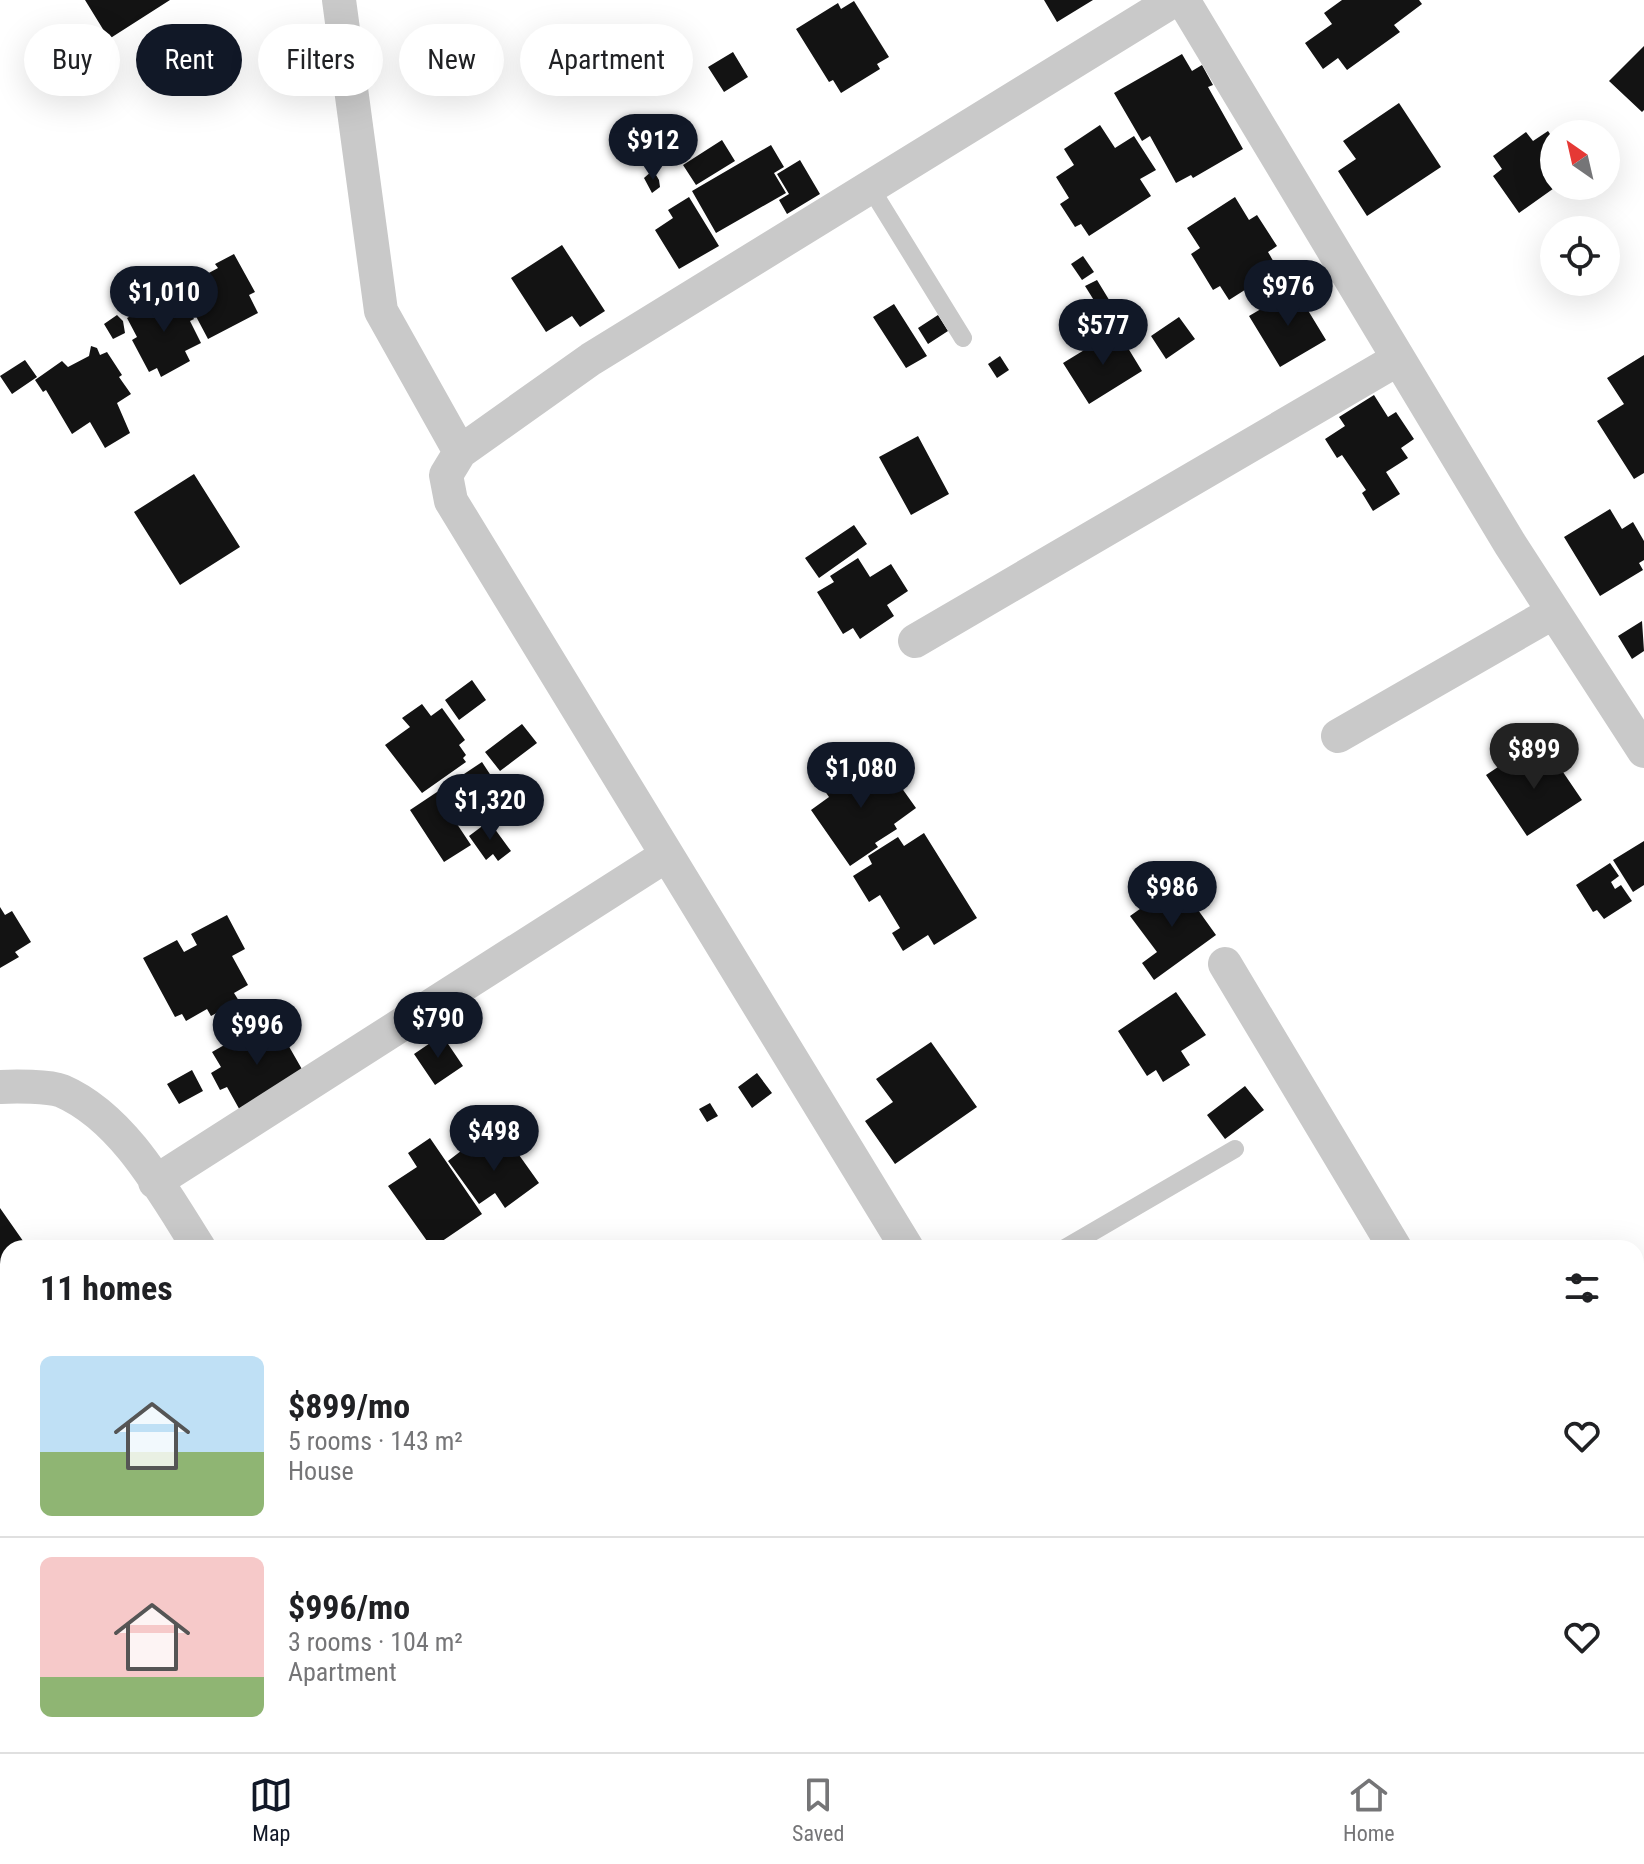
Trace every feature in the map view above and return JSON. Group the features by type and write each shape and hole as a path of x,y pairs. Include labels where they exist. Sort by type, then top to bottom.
{"street":[{"path":"339,0 381,311 460,452"},
{"path":"902,1240 451,501 446,475 460,452 591,359 1174,0"},
{"path":"1183,0 1398,359 1644,751"},
{"path":"915,641 1398,359"},
{"path":"1338,736 1554,612"},
{"path":"155,1182 667,855"},
{"path":"1225,964 1390,1240"},
{"path":"0,1087 60,1090 106,1118 155,1182 194,1240"}],"lane":[{"path":"870,187 963,338"},
{"path":"1079,1240 1235,1149"}],"building":[{"path":"85,0 170,0 120,32 120,24 100,24"},
{"path":"1044,0 1093,0 1057,22"},
{"path":"1342,0 1419,0 1422,4 1394,25 1400,32 1347,70 1338,58 1323,69 1305,43 1332,24 1324,13"},
{"path":"854,1 889,57 877,64 880,69 841,93 833,80 829,82 796,29 838,3 841,9"},
{"path":"1644,46 1644,110 1642,112 1609,81"},
{"path":"733,52 748,77 724,92 708,67"},
{"path":"1182,54 1192,71 1202,65 1213,85 1208,87 1243,149 1193,178 1191,175 1176,183 1150,136 1142,141 1114,93"},
{"path":"1399,103 1441,167 1367,216 1338,171 1356,159 1343,141"},
{"path":"1100,125 1115,148 1134,136 1156,170 1140,179 1151,196 1089,236 1081,224 1075,227 1060,204 1069,198 1056,177 1074,165 1064,149"},
{"path":"1526,132 1533,141 1540,136 1540,198 1519,213 1493,176 1502,169 1493,156"},
{"path":"722,140 735,161 696,185 683,165"},
{"path":"771,145 784,167 774,173 786,193 716,233 692,191"},
{"path":"800,160 820,194 787,214 779,200 789,194 777,174"},
{"path":"653,170 660,187 652,193 644,178"},
{"path":"689,197 719,246 679,269 655,230 673,218 668,210"},
{"path":"1235,197 1249,220 1257,215 1277,246 1268,252 1278,269 1229,300 1220,286 1213,290 1191,254 1200,248 1187,228"},
{"path":"562,245 605,311 580,327 572,316 546,332 511,278"},
{"path":"234,254 255,292 249,295 258,313 208,339 181,288 218,268 215,264"},
{"path":"1083,256 1094,272 1082,280 1071,264"},
{"path":"1097,280 1111,303 1100,310 1085,286"},
{"path":"1295,289 1326,340 1280,367 1249,316"},
{"path":"172,293 174,298 180,294 194,319 190,321 201,343 185,351 190,361 161,377 157,368 149,372 132,340 137,337 127,318"},
{"path":"894,304 927,356 906,368 873,317"},
{"path":"117,315 123,321 125,333 113,339 104,324"},
{"path":"938,315 948,331 928,344 918,328"},
{"path":"1179,317 1195,339 1166,359 1151,336"},
{"path":"1117,330 1142,371 1089,404 1063,363"},
{"path":"91,346 97,348 100,355 107,352 131,394 117,403 130,433 105,448 90,422 72,434 46,390 43,392 35,380 62,361 68,367 89,356"},
{"path":"1644,355 1644,473 1634,479 1597,421 1624,404 1607,378"},
{"path":"1000,356 1009,370 997,378 988,364"},
{"path":"25,360 37,377 12,394 0,376"},
{"path":"1374,395 1388,417 1396,412 1414,439 1401,448 1408,458 1386,472 1400,494 1373,511 1362,493 1366,490 1342,455 1337,458 1325,439 1345,426 1339,417"},
{"path":"918,436 949,494 911,515 879,457"},
{"path":"194,474 240,547 180,585 134,512"},
{"path":"1610,509 1622,529 1633,522 1644,541 1644,560 1639,563 1643,570 1600,596 1564,537"},
{"path":"854,525 867,544 819,578 805,558"},
{"path":"858,558 870,577 891,564 908,591 887,605 894,616 860,639 853,628 843,634 817,592 834,582 830,576"},
{"path":"1642,621 1644,651 1632,659 1618,636"},
{"path":"472,680 486,700 459,720 445,700"},
{"path":"422,704 431,716 442,708 465,740 459,745 466,755 463,758 466,762 422,793 385,745 410,727 402,718"},
{"path":"522,724 537,743 500,771 485,752"},
{"path":"1548,750 1582,800 1527,836 1486,775 1516,755 1523,767"},
{"path":"482,762 499,788 453,818 471,845 444,862 410,810"},
{"path":"884,763 916,808 894,824 897,829 875,843 878,847 850,866 811,810 829,797 820,784 849,764 860,780"},
{"path":"489,821 511,851 498,861 493,854 486,860 469,836"},
{"path":"924,833 977,918 934,945 928,935 903,951 892,933 900,928 880,895 869,902 853,876 872,864 868,856 898,837 904,846"},
{"path":"1644,841 1644,885 1633,892 1613,860"},
{"path":"1610,863 1619,876 1611,882 1615,889 1621,885 1632,901 1604,919 1597,910 1593,912 1576,885"},
{"path":"1178,882 1216,935 1154,980 1142,963 1157,952 1130,916"},
{"path":"0,907 5,915 12,911 31,942 15,952 19,957 0,968"},
{"path":"227,915 245,949 232,956 248,985 234,993 239,1001 211,1016 207,1009 186,1021 182,1014 175,1017 143,958 177,940 184,952 197,945 191,934"},
{"path":"1176,992 1206,1035 1181,1051 1190,1065 1163,1082 1156,1070 1147,1076 1118,1031"},
{"path":"265,1022 271,1034 279,1029 307,1078 242,1114 227,1087 220,1090 211,1073 221,1067 212,1052"},
{"path":"442,1035 463,1066 435,1085 414,1054"},
{"path":"931,1042 977,1107 895,1164 865,1121 893,1102 876,1079"},
{"path":"192,1070 203,1091 179,1104 167,1084"},
{"path":"757,1073 772,1093 752,1108 738,1087"},
{"path":"1245,1086 1264,1110 1225,1139 1207,1115"},
{"path":"710,1103 718,1116 707,1122 699,1109"},
{"path":"474,1111 497,1141 481,1153 459,1123"},
{"path":"430,1138 482,1214 444,1240 426,1240 388,1186 417,1167 408,1153"},
{"path":"507,1138 539,1183 505,1208 495,1193 479,1204 448,1161 470,1144 480,1157"},
{"path":"0,1208 22,1240 0,1240"}]}
